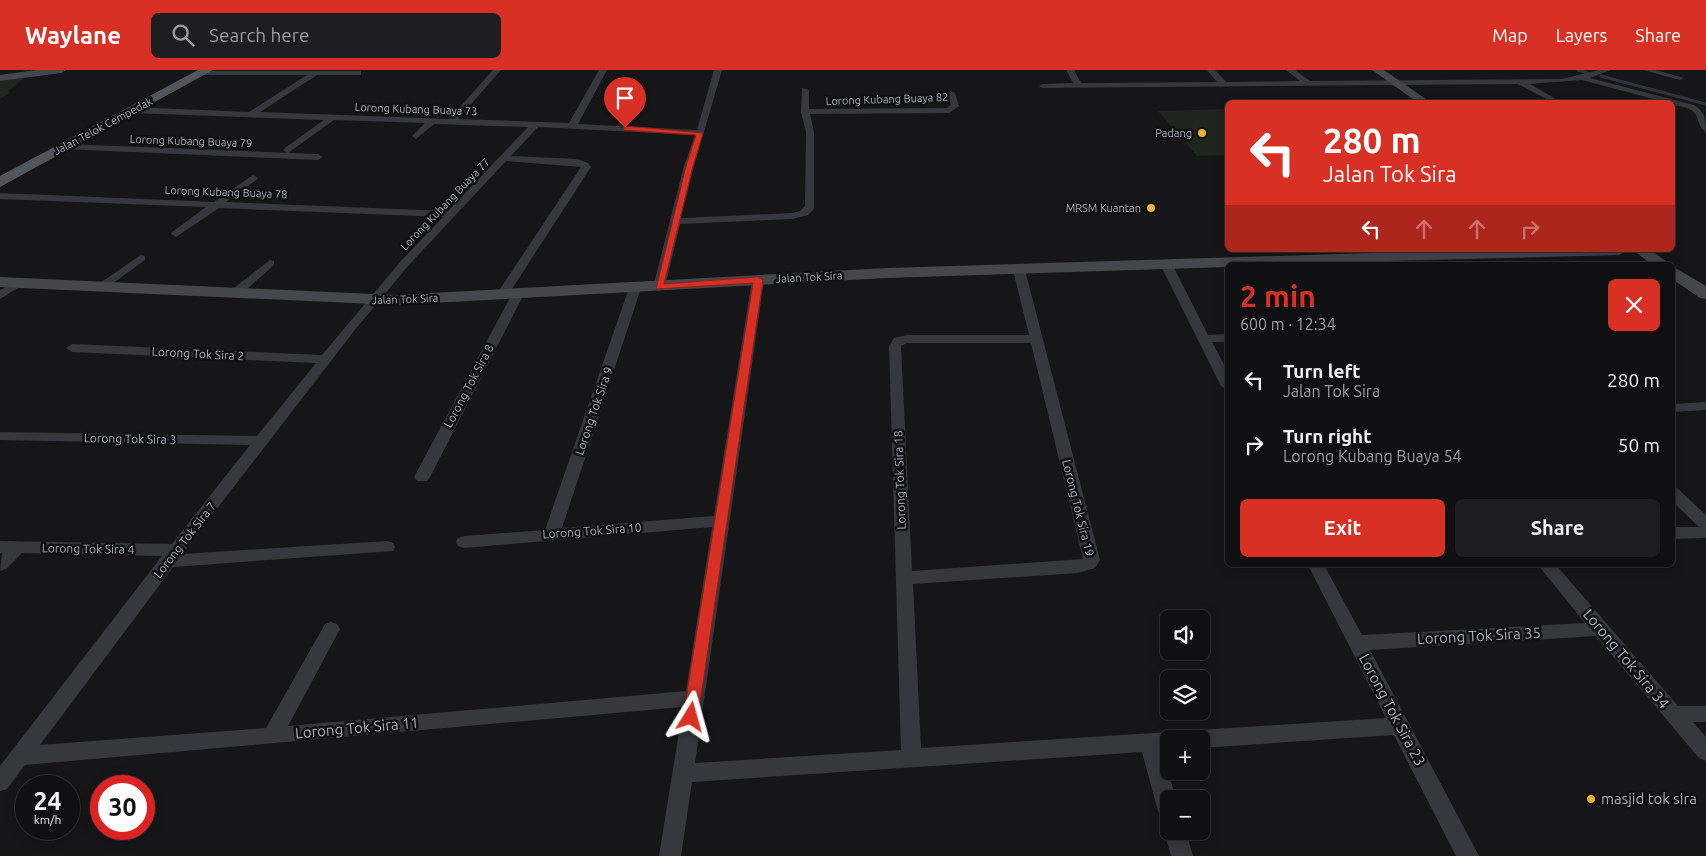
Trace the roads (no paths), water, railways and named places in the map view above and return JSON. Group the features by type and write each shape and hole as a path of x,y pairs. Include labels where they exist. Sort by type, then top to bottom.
{"main road":[{"name":"Jalan Telok Cempedak","path":"0,182 204,72"}],"street":[{"path":"0,78 61,70"},
{"path":"451,122 498,70"},
{"path":"572,126 603,70"},
{"path":"659,287 675,221 718,70"},
{"path":"1070,70 1078,85"},
{"path":"1210,70 1224,85"},
{"path":"1290,70 1309,84"},
{"path":"1377,70 1421,100"},
{"path":"1044,86 1520,82 1582,78 1607,70"},
{"path":"1647,70 1680,78"},
{"path":"204,72 313,75"},
{"path":"250,115 313,75 322,72 358,73"},
{"path":"1582,78 1665,100"},
{"path":"1520,82 1553,100"},
{"path":"675,221 794,216 808,210 810,207 810,132 805,112 805,90"},
{"name":"Lorong Kubang Buaya 82","path":"805,112 949,110 955,106 951,93"},
{"path":"1675,103 1698,111 1706,129"},
{"name":"Lorong Kubang Buaya 73","path":"132,110 535,124 700,133"},
{"path":"288,150 331,118"},
{"path":"416,136 432,121"},
{"name":"Lorong Kubang Buaya 77","path":"373,300 450,214 505,158 535,124"},
{"name":"Lorong Kubang Buaya 79","path":"64,147 318,157"},
{"name":"Lorong Tok Sira 8","path":"422,477 510,295 586,167 577,162 505,158"},
{"path":"176,234 253,178"},
{"name":"Lorong Kubang Buaya 78","path":"0,196 450,214"},
{"name":"Jalan Tok Sira","path":"1280,262 1562,252"},
{"path":"1644,252 1659,262"},
{"path":"101,287 141,258"},
{"path":"234,294 270,263"},
{"name":"Jalan Tok Sira","path":"0,282 373,300 510,295 896,273 1225,264"},
{"path":"1167,266 1225,380"},
{"name":"Lorong Tok Sira 19","path":"904,578 1078,567 1089,564 1092,560 1019,270"},
{"path":"1675,273 1706,294"},
{"path":"670,856 758,280"},
{"path":"0,295 19,283"},
{"name":"Lorong Tok Sira 9","path":"552,534 635,288"},
{"name":"Lorong Tok Sira 7","path":"0,782 172,556 373,300"},
{"path":"1204,339 1225,338"},
{"name":"Lorong Tok Sira 18","path":"911,756 895,346 898,341 907,339 1035,339"},
{"name":"Lorong Tok Sira 2","path":"72,348 325,360"},
{"path":"1675,408 1706,406"},
{"name":"Lorong Tok Sira 3","path":"0,436 261,441"},
{"path":"1675,495 1706,524"},
{"name":"Lorong Tok Sira 10","path":"464,542 720,521"},
{"path":"1675,533 1706,532"},
{"name":"Lorong Tok Sira 4","path":"0,547 172,556"},
{"path":"172,556 387,547"},
{"path":"0,565 17,548"},
{"name":"Lorong Tok Sira 23","path":"1317,567 1468,856"},
{"name":"Lorong Tok Sira 34","path":"1548,567 1706,752"},
{"path":"272,736 331,629"},
{"name":"Lorong Tok Sira 35","path":"1357,643 1601,629"},
{"name":"Lorong Tok Sira 11","path":"20,756 272,736 694,698"},
{"path":"1674,714 1706,714"},
{"path":"1210,738 1401,726"},
{"path":"682,773 911,756 1159,741 1166,790"},
{"path":"1178,840 1182,856"}],"waterway":[{"path":"1578,70 1588,73"},
{"path":"1601,76 1706,104"}],"place":[{"name":"Padang","path":"1202,133"},
{"name":"MRSM Kuantan","path":"1151,208"},
{"name":"masjid tok sira","path":"1591,799"}]}
